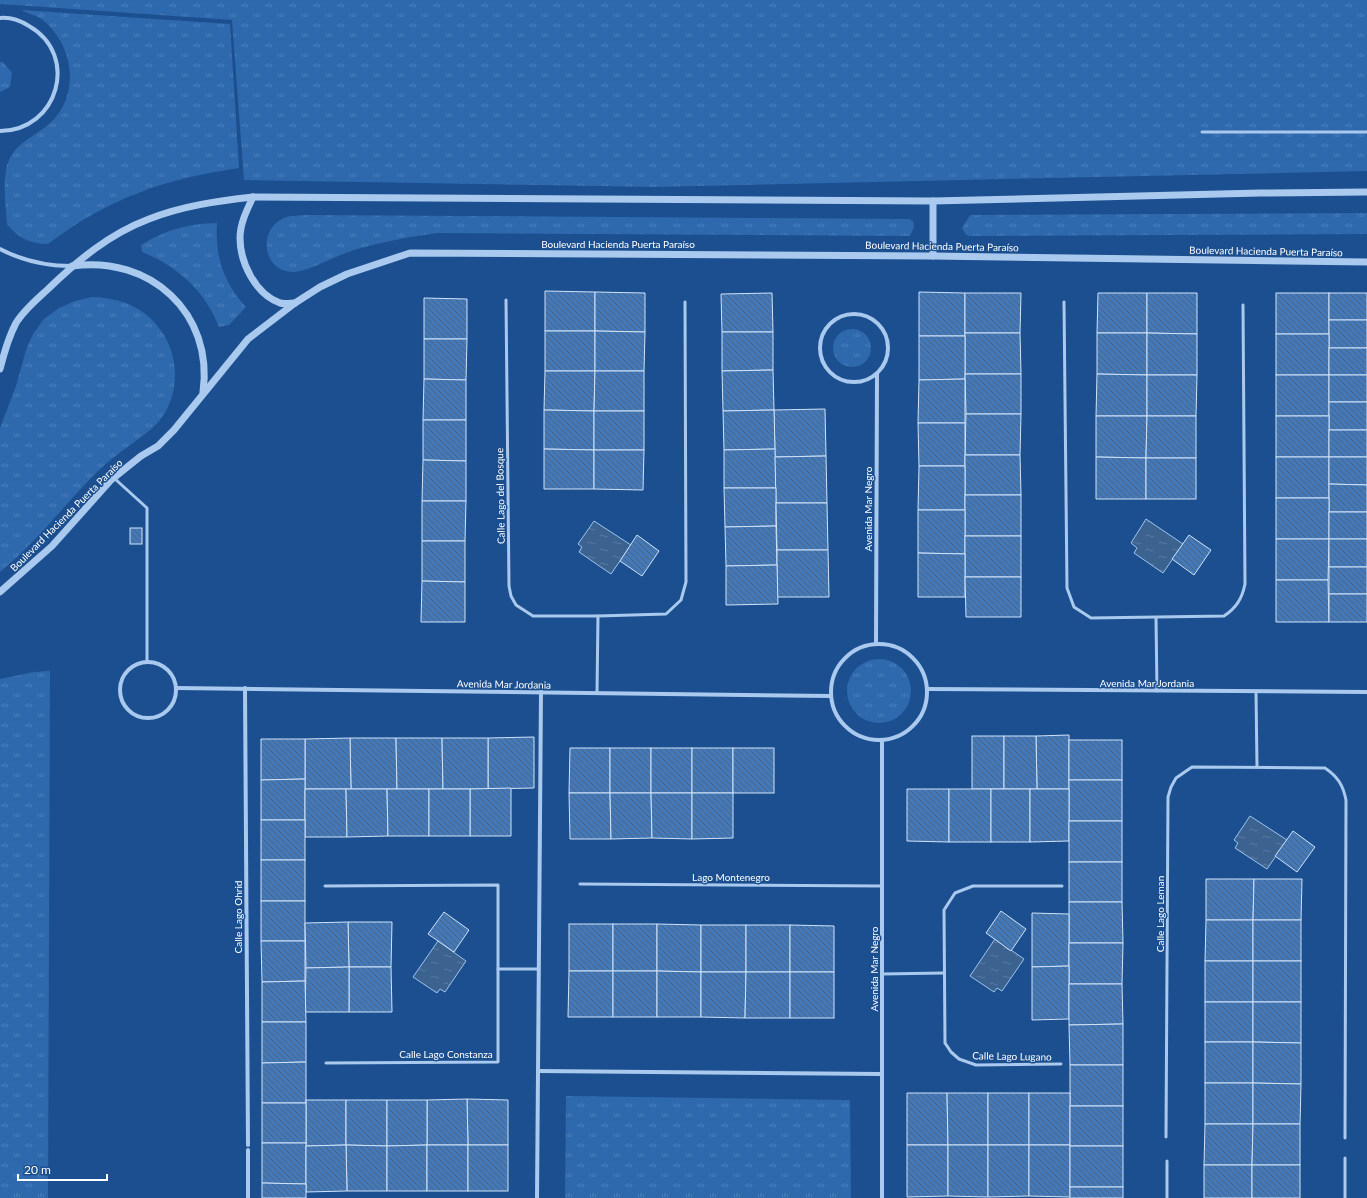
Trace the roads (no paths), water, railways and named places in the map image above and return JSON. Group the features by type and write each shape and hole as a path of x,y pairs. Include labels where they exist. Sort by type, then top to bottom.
{"street":[{"path":"0,18 21,21 37,30 49,43 56,60 58,78 54,95 44,112 29,125 11,131 0,131"},
{"path":"0,369 7,343 16,323 30,305 72,266 115,236 148,219 180,209 214,202 253,197 933,201 1260,193 1367,192"},
{"path":"253,197 242,221 240,237 242,254 247,270 256,283 267,294 280,303 295,303"},
{"path":"933,201 933,256"},
{"path":"0,248 17,257 52,266 72,266 90,263 108,264 127,268 144,275 174,297 187,314 198,334 203,355 205,376 203,392"},
{"name":"Boulevard Hacienda Puerta Paraíso","path":"0,592 52,546 114,478 141,456 158,446 174,430 203,392 248,339 295,303 347,274 410,253 933,256 1367,262"},
{"path":"852,315 862,316 872,320 880,326 888,345 888,356 884,365 877,374 857,382 845,381 835,376 827,368 822,357 821,345 824,334 831,324 841,317 852,315"},
{"name":"Avenida Mar Negro","path":"876,643 877,374"},
{"path":"876,643 889,644 901,648 911,656 920,665 928,689 925,708 915,725 900,736 882,741 867,739 853,733 842,723 834,710 831,696 832,680 838,666 848,654 861,647 876,643"},
{"path":"147,662 157,664 166,669 173,678 176,688 175,699 170,708 161,715 150,718 139,717 130,711 123,702 120,692 122,681 128,671 136,665 147,662"},
{"name":"Avenida Mar Jordania","path":"176,688 831,696"},
{"name":"Calle Lago Ohrid","path":"245,688 248,1198"},
{"name":"Avenida Mar Jordania","path":"928,689 1367,692"},
{"path":"537,1198 542,692"},
{"name":"Avenida Mar Negro","path":"882,741 882,1198"},
{"path":"538,1071 882,1074"}],"lane":[{"path":"1202,132 1367,132"},
{"name":"Calle Lago del Bosque","path":"506,300 509,586 511,596 520,608 533,616 666,614 681,600 685,591 686,582 684,302"},
{"path":"1064,302 1067,588 1074,606 1091,618 1224,616 1233,610 1243,594 1245,584 1243,305"},
{"path":"114,478 147,508 147,662"},
{"path":"597,693 598,616"},
{"path":"1156,618 1157,691"},
{"path":"1256,692 1257,766"},
{"name":"Calle Lago Leman","path":"1166,1137 1168,796 1176,778 1192,767 1257,766 1325,768 1334,774 1344,791 1346,800 1346,1138"},
{"name":"Lago Montenegro","path":"580,884 882,886"},
{"name":"Calle Lago Constanza","path":"326,886 498,885 498,1062 326,1063"},
{"name":"Calle Lago Lugano","path":"1061,1064 976,1065 959,1059 951,1052 945,1043 944,910 955,893 973,886 1062,886"},
{"path":"498,969 539,969"},
{"path":"882,974 944,973"},
{"path":"1345,1158 1345,1198"},
{"path":"1167,1161 1167,1198"}],"water":[{"path":"1146,519 1183,544 1163,573 1134,553 1137,548 1131,543"},
{"path":"594,521 631,545 611,574 579,552 582,547 578,544"},
{"path":"1250,816 1287,840 1267,869 1235,848 1238,843 1234,840"},
{"path":"995,939 1024,959 1002,991 997,988 994,992 970,976"},
{"path":"438,941 466,961 445,992 440,989 437,993 413,977"}]}
